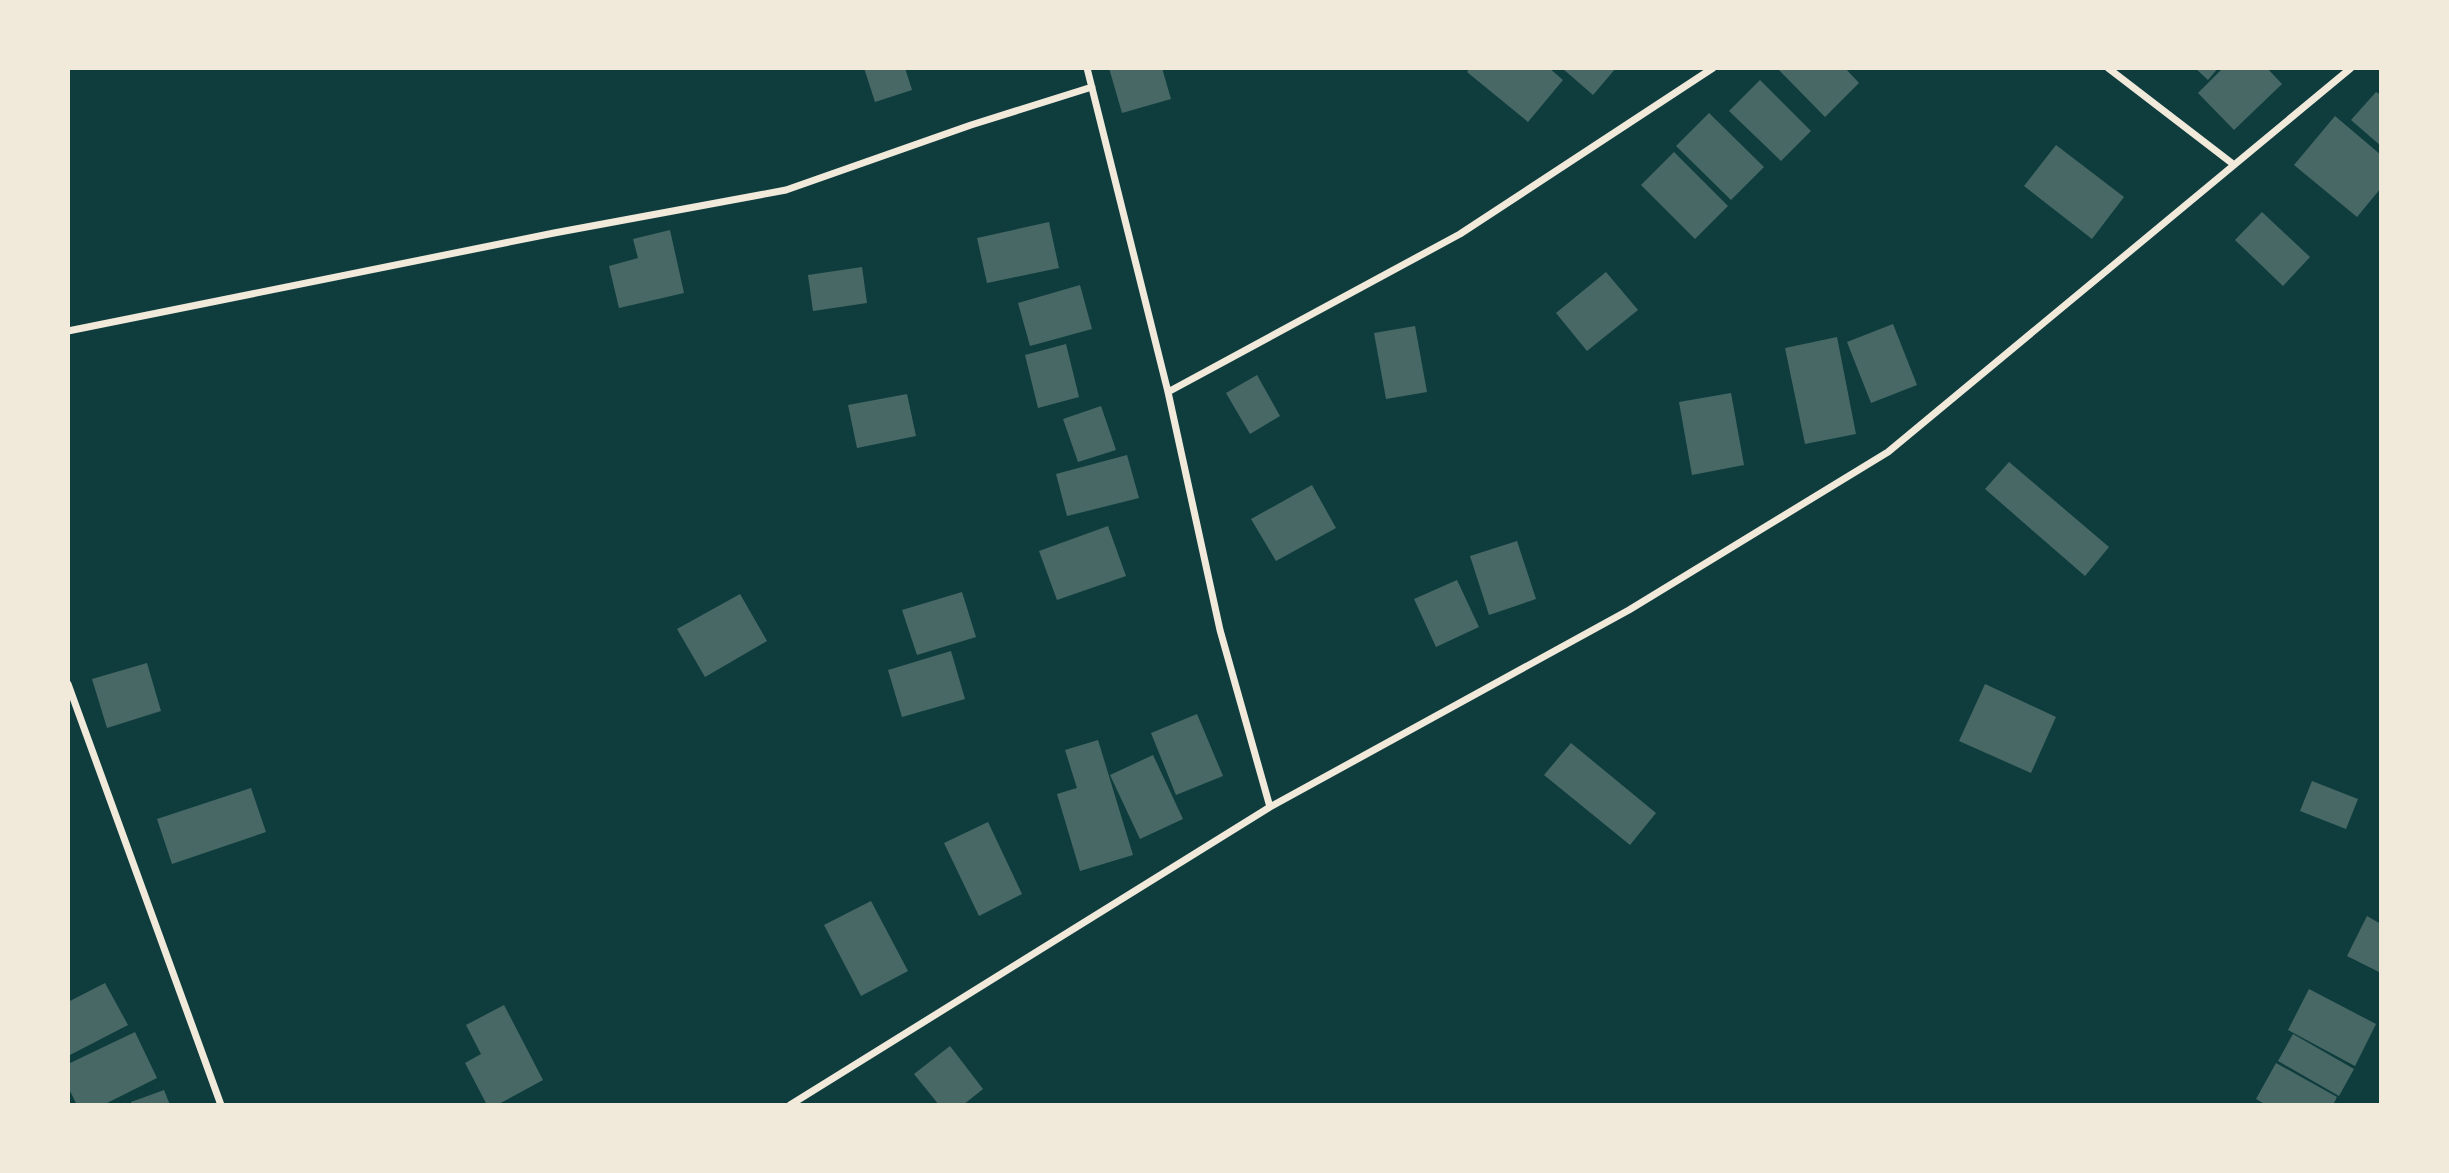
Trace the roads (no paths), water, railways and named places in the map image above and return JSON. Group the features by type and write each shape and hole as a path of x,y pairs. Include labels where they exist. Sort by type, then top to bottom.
{"street":[{"path":"1087,68 1168,391 1220,631 1270,807"},
{"path":"1168,391 1460,234 1713,68"},
{"path":"2108,68 2233,164"},
{"path":"790,1105 1270,807 1629,610 1888,452 2012,352 2233,164 2351,68"},
{"path":"68,331 554,233 786,190 971,125 1092,87"},
{"path":"68,684 221,1105"}]}
